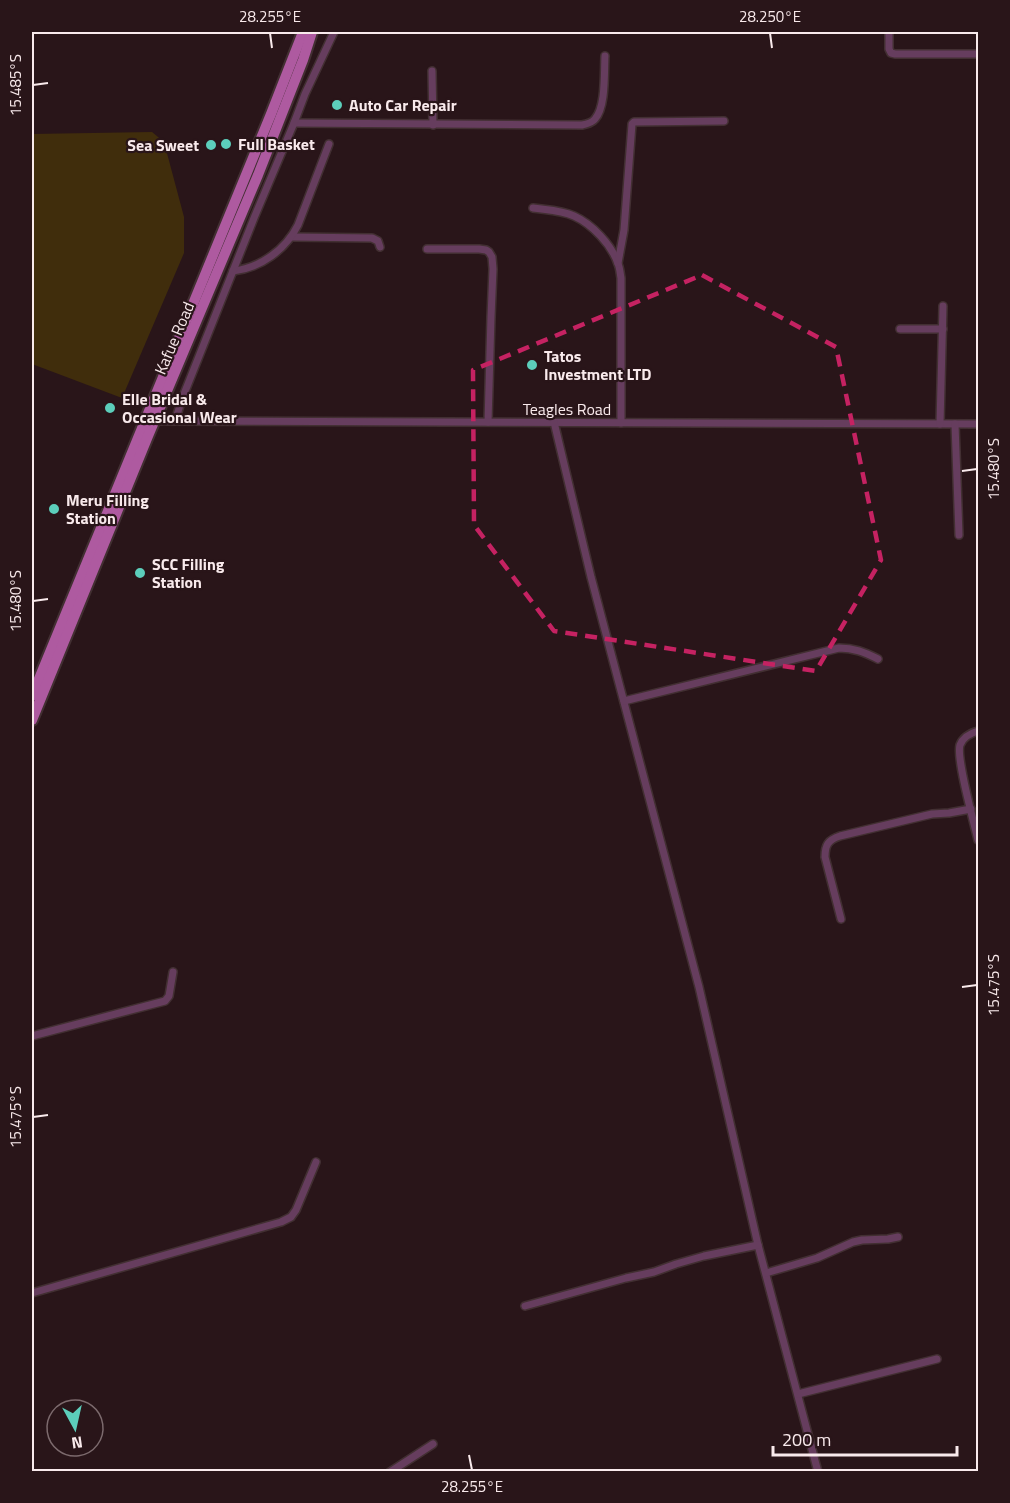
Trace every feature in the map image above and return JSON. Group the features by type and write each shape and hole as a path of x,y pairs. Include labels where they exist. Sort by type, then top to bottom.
{"main road":[{"name":"Kafue Road","path":"32,696 303,32"},
{"name":"Kafue Road","path":"32,720 262,165 312,32"}],"street":[{"path":"175,421 304,94 334,32"},
{"path":"889,32 889,49 895,54 978,54"},
{"path":"294,123 589,124 595,120 600,111 606,56"},
{"path":"432,71 433,125"},
{"path":"618,263 624,230 632,124 634,122 724,122"},
{"path":"233,271 249,268 266,260 292,237 329,144"},
{"path":"533,208 576,217 608,245 618,263 621,278 621,423"},
{"path":"292,237 372,238 378,241 380,247"},
{"path":"427,249 479,249 486,250 492,257 488,422"},
{"path":"940,424 943,306"},
{"path":"900,329 943,329"},
{"name":"Teagles Road","path":"155,421 978,424"},
{"path":"554,422 591,577 699,987 758,1245 818,1472"},
{"path":"955,424 959,536"},
{"path":"624,701 839,648 852,648 878,659"},
{"path":"978,731 963,738 959,748 978,840"},
{"path":"841,919 825,857 827,843 833,838 905,820 971,809"},
{"path":"32,1036 165,1001 169,996 172,972"},
{"path":"32,1293 281,1222 296,1210 316,1162"},
{"path":"766,1273 817,1258 853,1242 898,1237"},
{"path":"525,1306 704,1257 758,1245"},
{"path":"798,1394 937,1359"},
{"path":"390,1472 433,1444"}],"highlighted area":[{"path":"702,275 836,347 881,560 816,671 554,631 474,525 473,370"}],"shaded area":[{"path":"152,132 164,142 184,217 184,253 122,398 32,364 32,134"}],"place":[{"name":"Auto Car Repair","path":"337,105"},
{"name":"Full Basket","path":"226,144"},
{"name":"Sea Sweet","path":"211,145"},
{"name":"Tatos Investment LTD","path":"532,365"},
{"name":"Elle Bridal & Occasional Wear","path":"110,408"},
{"name":"Meru Filling Station","path":"54,509"},
{"name":"SCC Filling Station","path":"140,573"}]}
